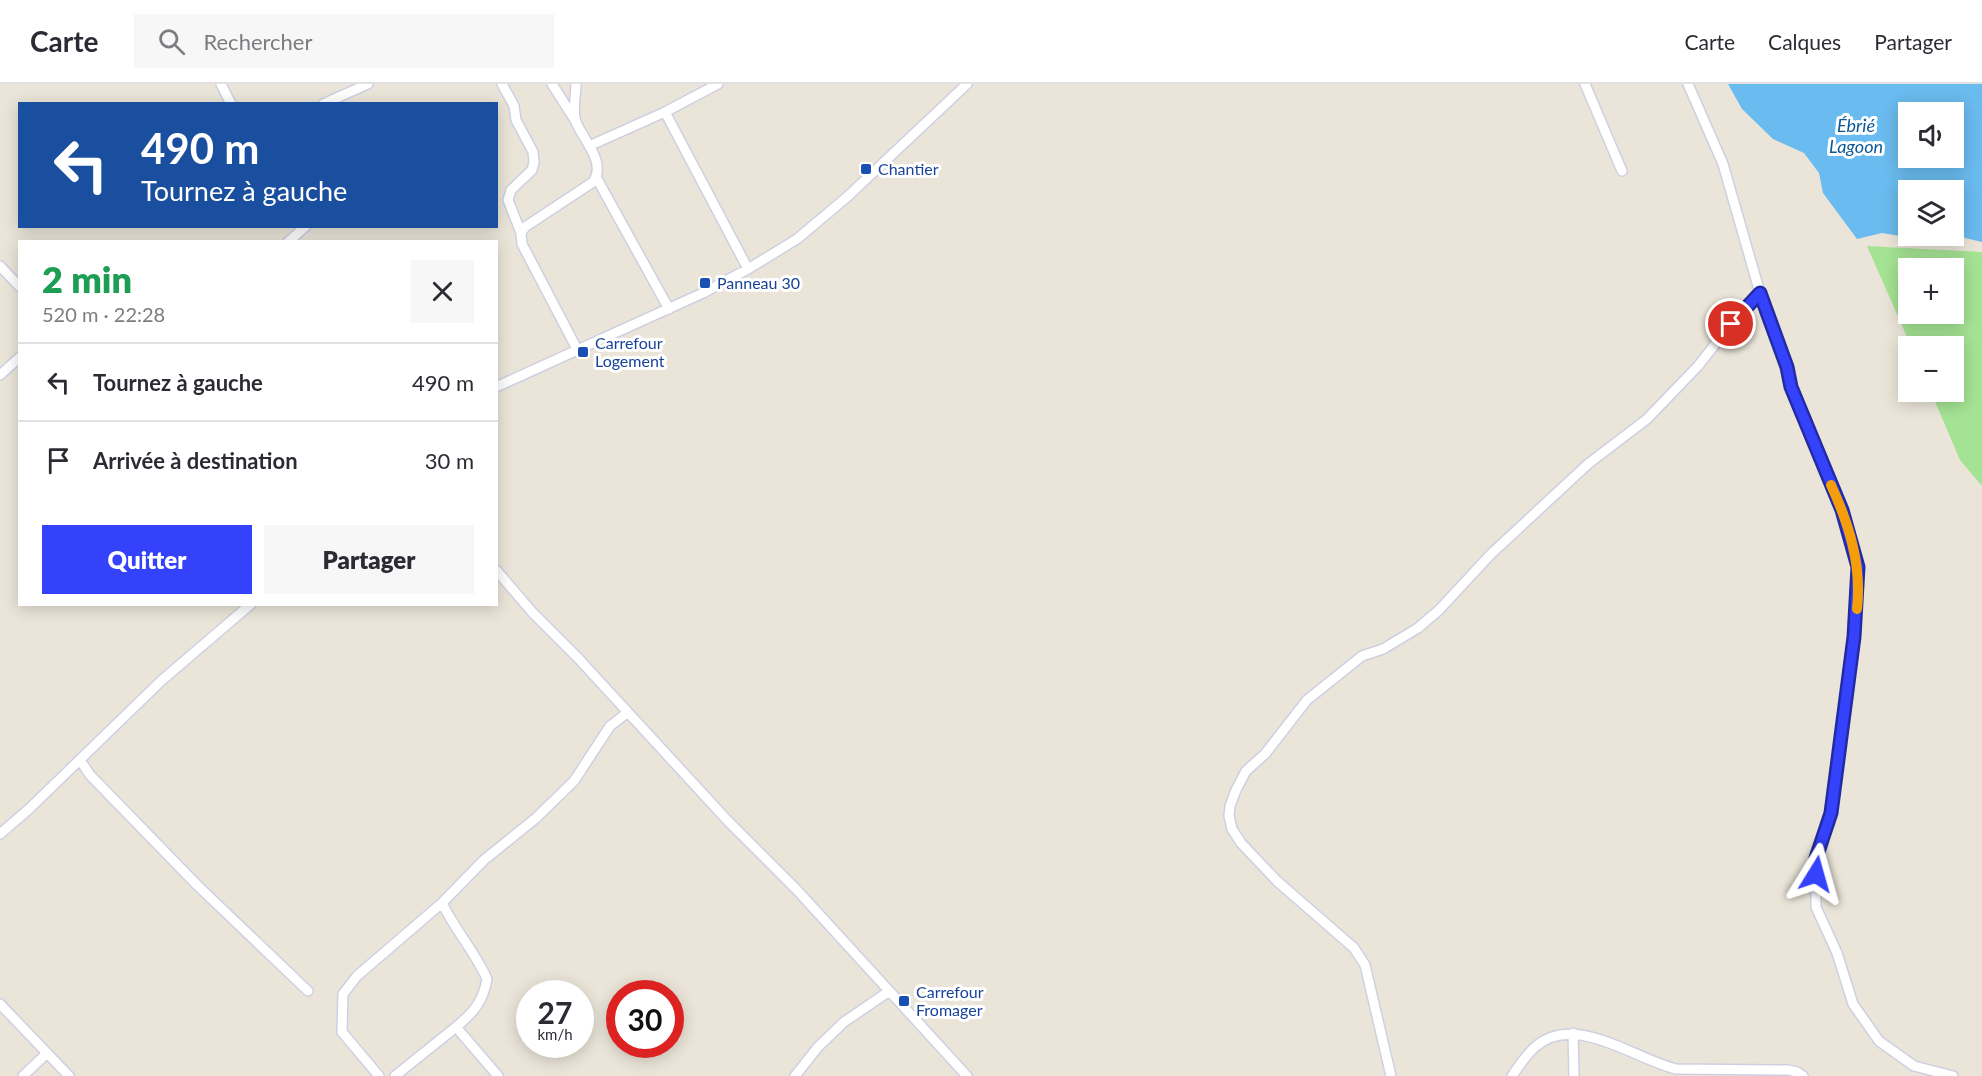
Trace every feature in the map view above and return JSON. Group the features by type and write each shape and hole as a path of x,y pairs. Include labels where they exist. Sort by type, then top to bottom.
{"street":[{"path":"221,84 230,102"},
{"path":"328,102 368,84"},
{"path":"502,84 514,106 516,120 533,153 534,162 532,170 517,181 508,200 521,234 522,244 578,351"},
{"path":"552,84 596,159 597,177 669,309"},
{"path":"575,120 576,84"},
{"path":"589,146 666,112 718,84"},
{"path":"498,386 669,309 748,270 796,238 847,197 967,84"},
{"path":"1585,84 1622,171"},
{"path":"1688,84 1723,164 1760,293 1787,367 1791,387 1842,510 1858,567 1854,637 1831,813 1816,858 1816,907 1837,953 1853,1004 1879,1041 1914,1066 1953,1076"},
{"path":"666,112 748,270"},
{"path":"521,234 525,227 593,182 597,177"},
{"path":"0,266 18,285"},
{"path":"1391,1076 1365,965 1354,948 1277,881 1241,843 1232,829 1229,816 1236,790 1246,771 1265,754 1307,700 1362,656 1383,649 1418,628 1439,610 1491,554 1588,464 1647,419 1698,366 1760,293"},
{"path":"0,375 18,359"},
{"path":"498,572 533,613 578,658 727,820 796,889 967,1076"},
{"path":"0,834 161,681 249,606"},
{"path":"378,1076 342,1032 344,994 357,975 442,903 484,860 536,818 574,781 610,726 627,713"},
{"path":"80,760 90,774 198,886 308,991"},
{"path":"395,1076 472,1014 479,1004 487,980 474,952 457,930 442,903"},
{"path":"795,1076 818,1047 844,1022 888,992"},
{"path":"0,1004 69,1076"},
{"path":"456,1027 498,1076"},
{"path":"1573,1033 1574,1076"},
{"path":"1512,1076 1537,1045 1573,1033 1590,1036 1660,1065 1676,1069 1788,1070 1803,1076"},
{"path":"23,1076 46,1054"}],"green space":[{"path":"1867,246 1982,252 1982,486 1960,460 1935,402 1964,402 1964,336 1907,336 1901,324 1964,324 1964,258 1898,258 1898,316"}],"water":[{"name":"Ébrié Lagoon","path":"1728,84 1982,84 1982,242 1964,238 1964,180 1898,180 1898,236 1882,233 1857,239 1823,193 1819,173 1804,153 1773,139 1742,109"}],"slow traffic":[{"path":"1831,485 1842,510 1857,562 1857,609"}],"place":[{"name":"Chantier","path":"866,169"},
{"name":"Panneau 30","path":"705,283"},
{"name":"Carrefour Logement","path":"583,352"},
{"name":"Carrefour Fromager","path":"904,1001"}],"route":[{"path":"1731,324 1760,293 1787,367 1791,387 1842,510 1858,567 1858,601 1831,813 1816,858 1816,874"}]}
